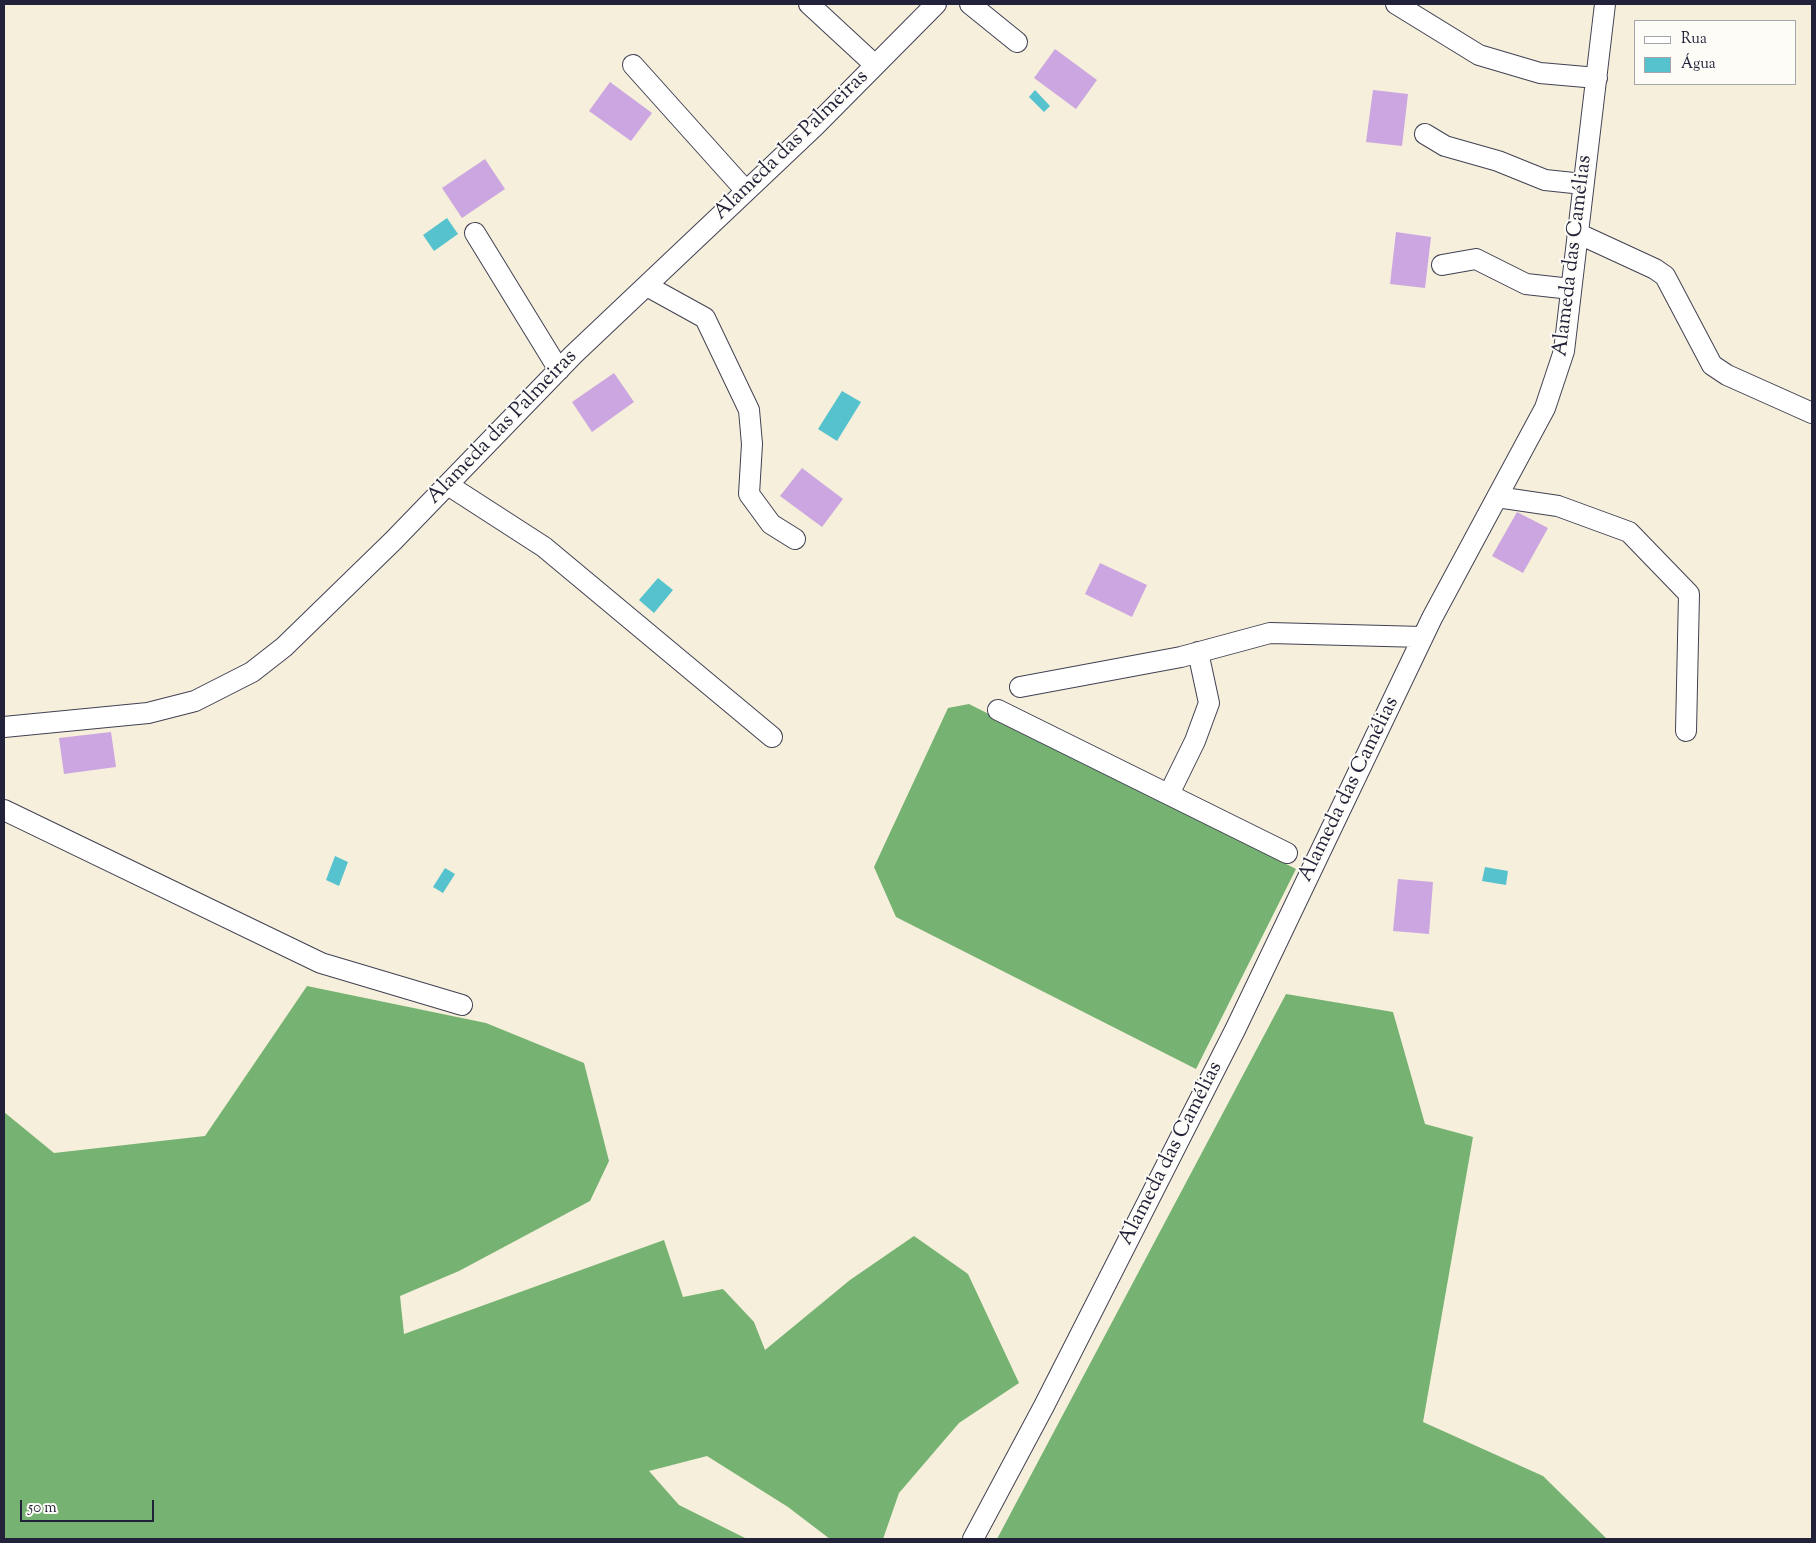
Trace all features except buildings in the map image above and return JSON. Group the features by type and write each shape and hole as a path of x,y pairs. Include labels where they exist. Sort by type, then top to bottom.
{"street":[{"path":"809,4 876,65"},
{"name":"Alameda das Palmeiras","path":"4,727 148,714 195,701 252,672 284,647 448,485 559,370 876,65 936,4"},
{"path":"970,4 1017,42"},
{"path":"1396,4 1479,55 1540,73 1597,78"},
{"name":"Alameda das Camélias","path":"973,1539 1044,1406 1235,1030 1423,637 1497,497 1525,450 1555,382 1564,351 1605,4"},
{"path":"633,65 746,191"},
{"path":"1426,134 1445,146 1498,161 1546,180 1583,184"},
{"path":"475,233 559,370"},
{"path":"1577,233 1656,268 1665,276 1712,365 1727,375 1812,413"},
{"path":"1442,265 1476,259 1526,284 1571,289"},
{"path":"647,286 705,318 749,410 752,444 749,494 771,524 795,539"},
{"path":"448,485 544,547 772,737"},
{"path":"1497,497 1558,506 1629,532 1689,594 1686,731"},
{"path":"1020,687 1198,652 1270,633 1423,637"},
{"path":"1168,794 1195,741 1209,703 1198,652"},
{"path":"998,710 1288,854"},
{"path":"4,810 321,963 462,1006"}],"green space":[{"path":"969,704 1296,869 1196,1069 896,917 874,867 948,708"},
{"path":"307,986 486,1023 584,1063 609,1161 590,1201 459,1271 400,1296 404,1334 664,1240 683,1297 723,1289 754,1322 765,1350 850,1280 914,1236 968,1274 1019,1383 959,1423 899,1493 883,1539 830,1539 788,1507 707,1456 649,1471 679,1505 747,1539 4,1539 4,1112 54,1153 205,1136"},
{"path":"1286,994 1393,1012 1425,1124 1473,1137 1423,1422 1543,1476 1607,1539 997,1539"}],"water":[{"path":"1035,90 1050,106 1044,112 1029,97"},
{"path":"447,218 458,234 434,251 423,235"},
{"path":"842,391 861,402 837,441 818,429"},
{"path":"658,578 673,590 654,613 639,600"},
{"path":"335,856 348,862 339,886 326,880"},
{"path":"1485,867 1508,871 1506,885 1482,881"},
{"path":"445,868 455,874 443,893 433,887"}]}
